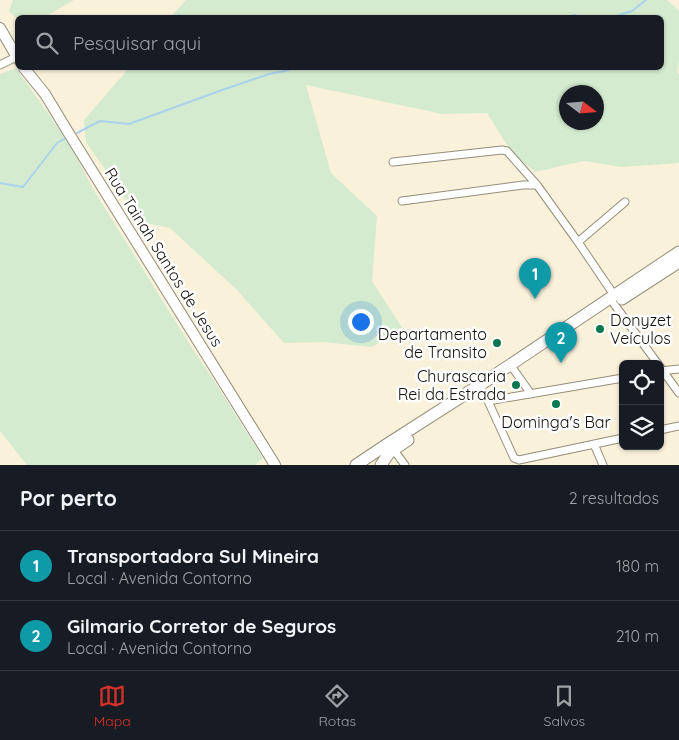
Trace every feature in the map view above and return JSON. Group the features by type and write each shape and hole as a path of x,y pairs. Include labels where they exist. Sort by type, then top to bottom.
{"main road":[{"path":"381,465 391,451 485,397 514,370 679,252"},
{"path":"356,465 614,299 677,267"}],"street":[{"path":"0,28 15,54"},
{"path":"0,66 15,59"},
{"name":"Rua Tainah Santos de Jesus","path":"26,70 45,94 275,465"},
{"path":"393,162 505,150 537,186 578,242 655,360"},
{"path":"402,201 523,185 537,186"},
{"path":"578,242 625,202"},
{"path":"664,370 679,369"},
{"path":"514,370 531,394"},
{"path":"664,374 679,393"},
{"path":"619,379 531,394 485,397 514,458 517,460 619,439"},
{"path":"664,429 679,426"},
{"path":"594,444 603,465"},
{"path":"391,451 405,465"}],"green space":[{"path":"13,0 74,0 48,15 15,15 15,17 9,11"},
{"path":"186,0 667,0 679,11 679,61 677,73 679,74 679,163 621,167 584,161 535,172 512,153 487,113 442,114 306,85 331,173 377,216 372,281 403,329 372,347 323,342 284,343 237,290 170,228 141,222 86,142 84,120 127,70 664,70 664,15 173,15"},
{"path":"15,68 17,70 72,147 93,189 263,458 255,465 27,465 0,431 0,74"}],"waterway":[{"path":"619,15 632,11 646,0"},
{"path":"77,133 100,121 129,124 269,74 288,70"},
{"path":"0,183 23,187 57,143 64,139"}],"place":[{"name":"Transportadora Sul Mineira","path":"535,299"},
{"name":"Donyzet Veículos","path":"600,329"},
{"name":"Departamento de Transito","path":"497,343"},
{"name":"Gilmario Corretor de Seguros","path":"561,363"},
{"name":"Churascaria Rei da Estrada","path":"516,385"},
{"name":"Dominga's Bar","path":"556,404"}]}
